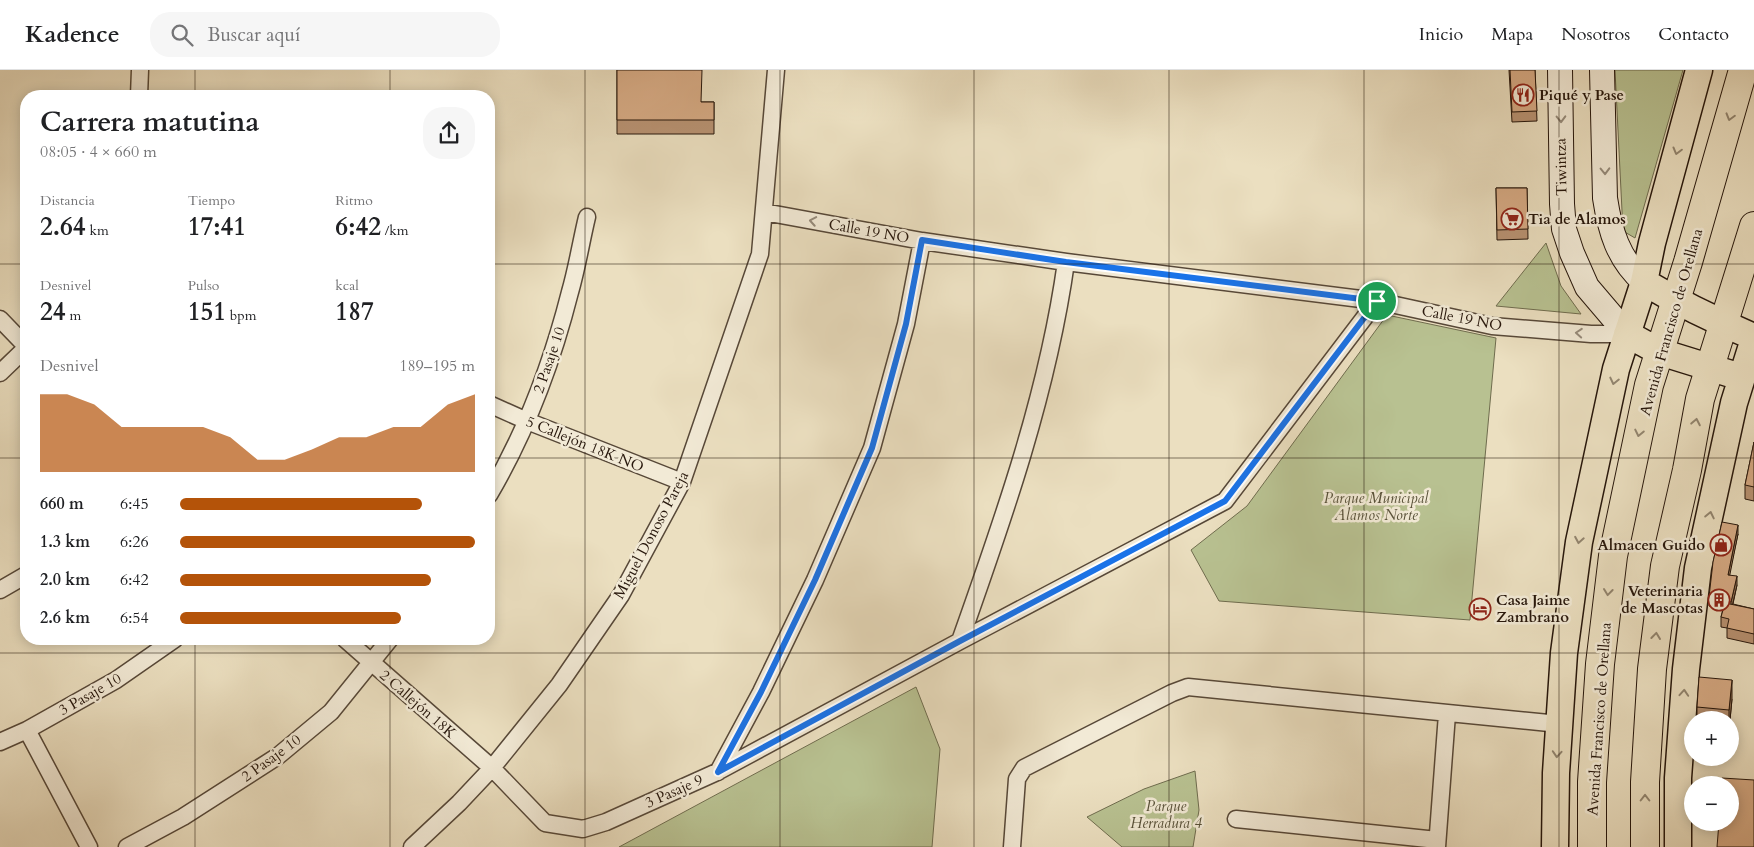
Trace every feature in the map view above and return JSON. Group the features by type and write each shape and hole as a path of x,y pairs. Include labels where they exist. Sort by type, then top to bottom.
{"highway":[{"name":"Avenida Francisco de Orellana","path":"1592,847 1592,782 1600,664 1613,556 1650,386 1743,70"},
{"path":"1645,847 1645,782 1652,669 1664,566 1687,470 1700,399 1754,226"}],"main road":[{"path":"1555,847 1556,774 1564,653 1579,542 1614,378 1644,282 1652,243 1699,70"},
{"path":"1644,282 1676,301 1754,338 1748,378 1734,403 1698,568 1686,669 1678,778 1678,847"},
{"path":"1628,334 1660,352 1748,378"}],"street":[{"path":"139,90 140,70"},
{"name":"Miguel Donoso Pareja","path":"414,846 492,768 559,685 621,596 682,482 760,254 776,70"},
{"name":"Tiwintza","path":"1560,70 1564,229 1574,260 1587,287 1628,334"},
{"path":"1602,70 1605,198 1608,218 1620,252 1631,270 1644,282"},
{"name":"Calle 19 NO","path":"764,212 922,240 1066,262 1377,301 1492,326 1591,334 1628,334"},
{"name":"2 Pasaje 10","path":"495,483 527,421 545,375 570,292 587,217"},
{"path":"718,772 761,692 815,580 872,448 906,324 922,240"},
{"path":"960,641 1016,478 1048,363 1066,262"},
{"name":"3 Pasaje 9","path":"492,768 545,823 583,829 606,822 718,772 1225,501 1377,301"},
{"path":"0,319 20,341"},
{"path":"0,373 20,353"},
{"name":"5 Callejón 18K NO","path":"495,407 682,482"},
{"path":"0,590 20,578"},
{"name":"3 Pasaje 10","path":"0,742 27,730 116,680 166,645"},
{"name":"2 Callejón 18K","path":"353,645 492,768"},
{"name":"2 Pasaje 10","path":"127,847 183,817 278,756 331,712 385,645"},
{"path":"1012,847 1017,779 1024,768 1172,693 1188,687 1559,724"},
{"path":"1236,819 1437,844 1448,714"},
{"path":"27,730 89,847"}],"green space":[{"path":"1615,70 1683,70 1635,238 1623,231"},
{"path":"1546,243 1561,286 1581,314 1496,306"},
{"name":"Parque Municipal Alamos Norte","path":"1387,315 1496,338 1470,620 1219,601 1191,550 1247,506"},
{"path":"916,687 940,749 932,847 619,847"},
{"name":"Parque Herradura 4","path":"1195,771 1199,810 1193,847 1122,847 1087,817 1144,789"}],"building":[{"path":"617,70 702,70 701,102 714,102 714,120 617,120"},
{"name":"Piqué y Pase","path":"1510,70 1535,70 1537,111 1512,112"},
{"name":"Tia de Alamos","path":"1496,188 1527,188 1528,229 1497,230"},
{"path":"1754,442 1754,487 1745,485"},
{"path":"1722,522 1738,525 1728,575 1737,576 1731,602 1709,597 1713,562"},
{"path":"1725,603 1754,609 1754,634 1727,628 1729,619 1721,617"},
{"path":"1699,677 1732,680 1729,710 1697,707"},
{"path":"1739,779 1754,780 1754,847 1717,847 1718,831 1739,831"}],"place":[{"name":"Piqué y Pase","path":"1523,95"},
{"name":"Tia de Alamos","path":"1512,219"},
{"name":"Almacen Guido","path":"1721,545"},
{"name":"Veterinaria de Mascotas","path":"1719,600"},
{"name":"Casa Jaime Zambrano","path":"1480,609"}],"route":[{"path":"922,240 1066,262 1377,301 1225,501 718,772 761,692 815,580 872,448 906,324 922,240"}]}
